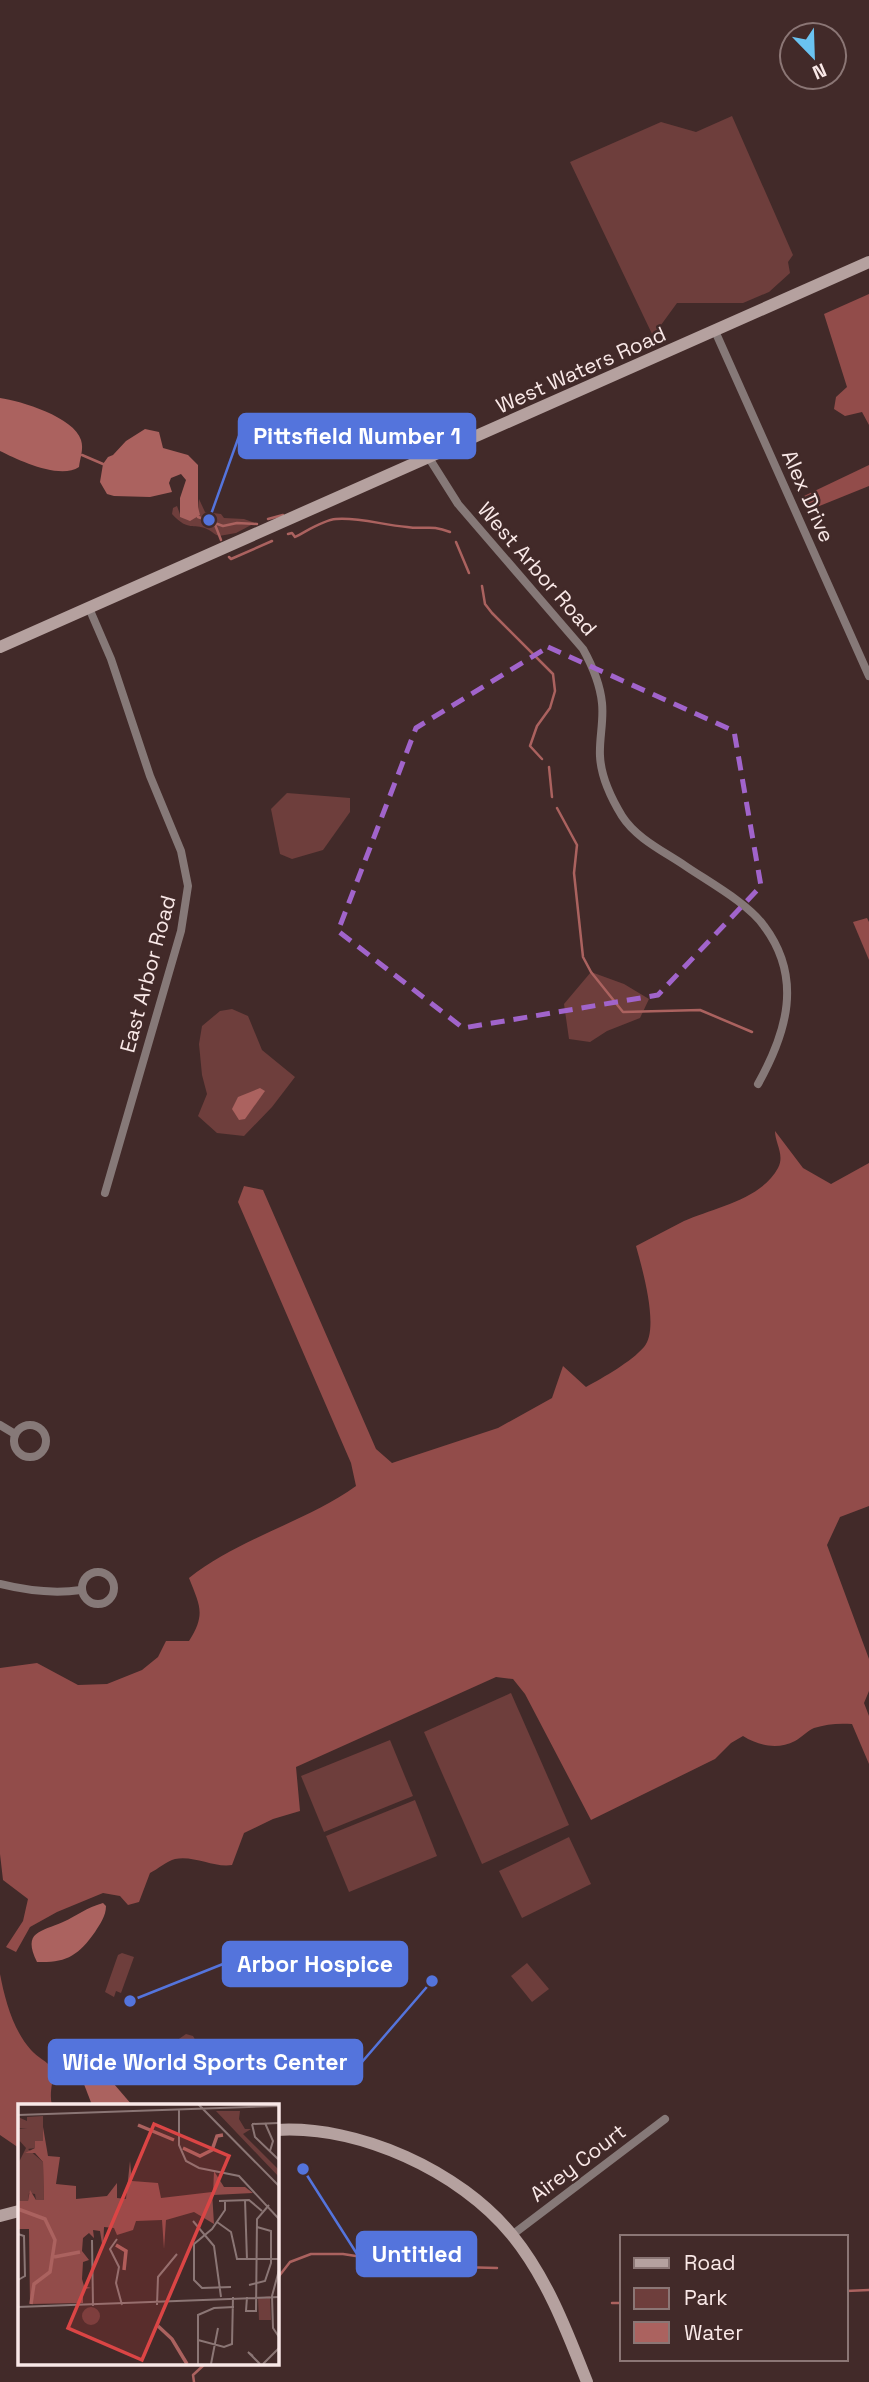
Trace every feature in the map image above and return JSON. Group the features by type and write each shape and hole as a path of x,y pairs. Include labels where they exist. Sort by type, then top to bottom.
{"street":[{"name":"West Waters Road","path":"0,647 869,262"},
{"name":"Alex Drive","path":"715,331 869,676"},
{"name":"West Arbor Road","path":"429,458 458,504 583,649 597,675 603,705 600,756 603,773 608,792 624,818 653,845 734,899 764,925 781,958 789,992 784,1026 775,1055 758,1084"},
{"name":"East Arbor Road","path":"89,608 111,659 150,776 181,851 188,886 181,931 104,1193"},
{"path":"0,1425 15,1434"},
{"path":"25,1425 36,1426 44,1433 45,1446 39,1454 25,1456 16,1449 15,1434 25,1425"},
{"path":"97,1572 104,1573 113,1583 112,1596 102,1604 88,1602 81,1590 85,1577 97,1572"},
{"path":"0,1584 25,1590 59,1593 81,1590"},
{"name":"Airey Court","path":"512,2235 665,2119"},
{"path":"278,2130 343,2136 366,2141 430,2168 478,2201 512,2235 544,2283 570,2337 587,2382"},
{"path":"0,2216 18,2211"}],"highlighted area":[{"path":"548,647 734,731 761,886 658,995 463,1028 338,931 416,728"}],"green space":[{"path":"732,116 793,255 788,262 790,273 769,292 743,303 677,303 653,336 570,162 661,122 696,132"},
{"path":"199,499 205,512 255,523 236,533 219,536 204,528 187,525 172,514 173,508 177,506 181,517 198,507"},
{"path":"287,793 350,798 350,812 323,850 292,859 280,854 271,809"},
{"path":"591,972 624,984 649,999 640,1018 607,1031 590,1042 569,1039 564,1004"},
{"path":"232,1009 248,1016 262,1050 295,1077 272,1107 244,1136 217,1133 198,1116 207,1094 199,1044 202,1026 220,1011"},
{"path":"511,1693 569,1825 482,1864 424,1732"},
{"path":"390,1740 413,1796 324,1832 301,1776"},
{"path":"415,1800 437,1856 349,1892 326,1836"},
{"path":"569,1837 591,1884 522,1918 499,1871"},
{"path":"122,1953 134,1957 121,1993 116,1991 114,1997 105,1992 118,1955"},
{"path":"527,1963 549,1989 532,2002 511,1976"},
{"path":"186,2034 193,2036 197,2043 193,2053 186,2055 179,2050 164,2047 166,2042 176,2041"}],"shaded area":[{"path":"869,294 869,425 862,412 845,416 834,409 836,397 847,387 824,314"},
{"path":"869,465 869,486 812,509 804,496"},
{"path":"867,918 869,922 869,960 853,922"},
{"path":"775,1131 803,1168 831,1184 869,1163 869,1506 840,1517 827,1545 869,1659 869,1691 864,1703 869,1716 869,1764 852,1724 814,1728 789,1744 775,1746 755,1742 743,1736 731,1743 715,1759 591,1820 525,1694 513,1679 496,1677 296,1767 300,1811 273,1819 244,1833 232,1865 182,1858 172,1860 150,1873 139,1902 128,1905 120,1896 103,1893 57,1912 30,1927 16,1952 6,1947 23,1921 28,1899 3,1880 0,1854 0,1668 37,1663 78,1685 107,1684 142,1670 158,1657 166,1641 189,1641 194,1632 200,1610 189,1578 229,1552 315,1510 356,1486 351,1463 238,1202 244,1186 263,1190 376,1449 392,1463 498,1428 552,1398 563,1366 586,1387 639,1353 648,1338 650,1313 636,1246 684,1221 735,1202 760,1188 770,1179 780,1163"},
{"path":"0,1974 7,2004 19,2033 31,2050 53,2071 52,2104 18,2104 18,2147 0,2135"}],"water":[{"path":"0,398 33,407 68,424 81,440 79,467 71,470 50,470 0,451"},
{"path":"145,429 159,432 163,448 188,455 198,465 200,515 190,521 180,517 180,498 186,480 181,474 171,478 169,483 172,492 150,497 107,494 100,482 103,464 108,457"},
{"path":"260,1088 265,1091 245,1119 239,1120 232,1109 238,1097"},
{"path":"103,1903 106,1906 102,1920 83,1947 64,1959 37,1962 32,1944 36,1934"},
{"path":"84,2067 108,2077 131,2104 92,2104 82,2079"}],"waterway":[{"path":"82,455 103,464"},
{"path":"268,519 283,515"},
{"path":"198,517 223,526 237,523 257,524"},
{"path":"288,534 292,533 295,537 326,521 336,519 413,528 438,528 450,532"},
{"path":"214,522 221,540"},
{"path":"229,557 231,559 272,541"},
{"path":"456,542 469,573"},
{"path":"482,586 485,604 492,613 553,674 555,691 550,708 537,726 530,746 542,759"},
{"path":"549,767 552,797"},
{"path":"557,808 577,845 574,873 583,957 591,972 623,1012 700,1010 752,1032"},
{"path":"278,2277 290,2262 311,2254 343,2254 420,2266 497,2268"},
{"path":"848,2291 869,2290"},
{"path":"612,2303 620,2303"},
{"path":"194,2382 193,2375 205,2364"}],"place":[{"name":"Pittsfield Number 1","path":"209,520"},
{"name":"Wide World Sports Center","path":"432,1981"},
{"name":"Arbor Hospice","path":"130,2001"},
{"name":"Untitled","path":"303,2169"}]}
